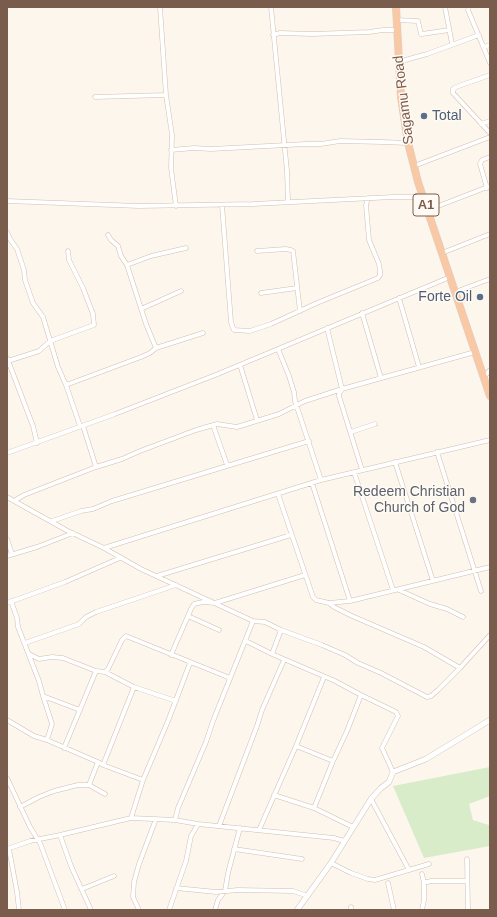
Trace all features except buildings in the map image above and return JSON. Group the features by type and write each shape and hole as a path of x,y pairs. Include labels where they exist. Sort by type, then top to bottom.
{"highway":[{"name":"Sagamu Road","path":"396,7 398,62 403,116 408,143 423,197 490,396"}],"street":[{"path":"160,7 166,95 170,110 172,135 171,168 176,206"},
{"path":"271,7 287,171 288,202"},
{"path":"469,7 468,10 490,63"},
{"path":"445,8 452,44"},
{"path":"396,20 418,21 421,34 449,30"},
{"path":"273,35 280,33 312,34 397,30"},
{"path":"398,62 427,54 479,35"},
{"path":"484,47 490,45"},
{"path":"490,75 456,87 453,91 461,103 490,133"},
{"path":"94,97 166,95"},
{"path":"482,124 490,121"},
{"path":"414,166 490,137"},
{"path":"171,150 321,144 340,141 408,143"},
{"path":"428,210 488,187 480,164 482,160 490,157"},
{"path":"7,201 176,206 393,196 423,197"},
{"path":"361,198 366,205"},
{"path":"222,205 230,322 234,330 252,331 380,276 378,264 369,240 366,205 368,198"},
{"path":"7,232 17,249 24,270 29,293 37,310 43,317 58,367 66,384 96,466"},
{"path":"442,253 490,234"},
{"path":"108,235 118,246 156,348"},
{"path":"126,265 151,256 186,248"},
{"path":"257,251 291,250 293,254 300,311"},
{"path":"37,443 33,426 8,359 39,351 50,341 92,327 95,323 83,288 69,260 68,251"},
{"path":"7,453 37,443 240,365 451,277"},
{"path":"455,292 490,279"},
{"path":"261,293 296,288"},
{"path":"141,309 181,291"},
{"path":"399,298 419,367"},
{"path":"362,313 381,378"},
{"path":"327,328 342,389 339,394 362,470"},
{"path":"66,384 141,357 150,353 156,348 203,333"},
{"path":"45,347 52,348"},
{"path":"278,349 292,383 297,406 321,480"},
{"path":"14,501 24,495 96,466 122,459 213,425 237,427 279,414 316,397 475,352"},
{"path":"240,365 257,420"},
{"path":"484,377 490,370"},
{"path":"351,432 375,424"},
{"path":"213,425 227,466"},
{"path":"104,548 321,480 490,440"},
{"path":"7,497 51,521 57,521 112,500 309,441"},
{"path":"437,452 476,570 481,591"},
{"path":"395,462 433,581"},
{"path":"354,472 392,590"},
{"path":"312,483 350,601"},
{"path":"278,494 314,599 329,603 350,601 490,567"},
{"path":"57,521 66,530 158,576 163,576 291,534"},
{"path":"66,530 66,536"},
{"path":"7,556 37,547 73,533"},
{"path":"7,540 12,554"},
{"path":"47,740 52,724 35,669 18,627 17,618 9,602 65,582 120,558"},
{"path":"171,655 192,605 203,602 215,603 227,600 305,575"},
{"path":"163,576 215,603 253,620 265,622 281,630 345,655 358,664 381,673 427,697 434,694 490,635"},
{"path":"25,643 79,624 96,612 177,584"},
{"path":"398,590 463,616"},
{"path":"227,600 228,609"},
{"path":"329,603 352,616 424,648 460,668"},
{"path":"188,616 219,630"},
{"path":"175,820 178,808 206,742 253,620"},
{"path":"272,654 281,630"},
{"path":"107,672 122,640 126,636 230,678"},
{"path":"246,641 284,660 335,681 398,714 382,748 393,772 389,782 371,799 331,863 297,910"},
{"path":"29,654 36,656 39,659 52,657 63,658 96,671 107,672 134,687 176,701"},
{"path":"35,669 39,659"},
{"path":"219,826 262,710 284,660"},
{"path":"131,818 143,780 190,663"},
{"path":"64,748 96,671"},
{"path":"259,830 296,746 324,677"},
{"path":"103,765 134,687"},
{"path":"314,808 333,761 347,732 361,695"},
{"path":"43,696 80,710"},
{"path":"45,704 50,699"},
{"path":"7,720 34,736 143,780"},
{"path":"393,772 426,759 490,720"},
{"path":"296,746 333,761"},
{"path":"89,785 98,762"},
{"path":"7,778 42,850 65,910"},
{"path":"20,807 54,791 78,785 89,785 106,794"},
{"path":"274,795 314,808 353,827"},
{"path":"371,799 408,870"},
{"path":"19,910 17,892 8,849 23,843 131,818 175,820 198,824 334,838 344,841"},
{"path":"139,910 133,897 134,882 139,864 156,820"},
{"path":"169,910 188,854 191,836 198,824"},
{"path":"215,910 218,900 225,891 240,828"},
{"path":"60,835 71,866 91,910"},
{"path":"234,849 302,860"},
{"path":"467,860 468,910"},
{"path":"331,863 368,880 384,878 429,864"},
{"path":"422,874 424,883 424,900 422,910"},
{"path":"82,889 114,876"},
{"path":"424,883 431,881 467,881"},
{"path":"388,883 394,910"},
{"path":"176,888 203,891 293,891 308,896"}],"green space":[{"path":"490,767 490,796 469,804 473,820 489,825 490,846 424,858 393,786"}],"place":[{"name":"Total","path":"424,116"},
{"name":"Forte Oil","path":"480,297"},
{"name":"Redeem Christian Church of God","path":"473,500"}]}
